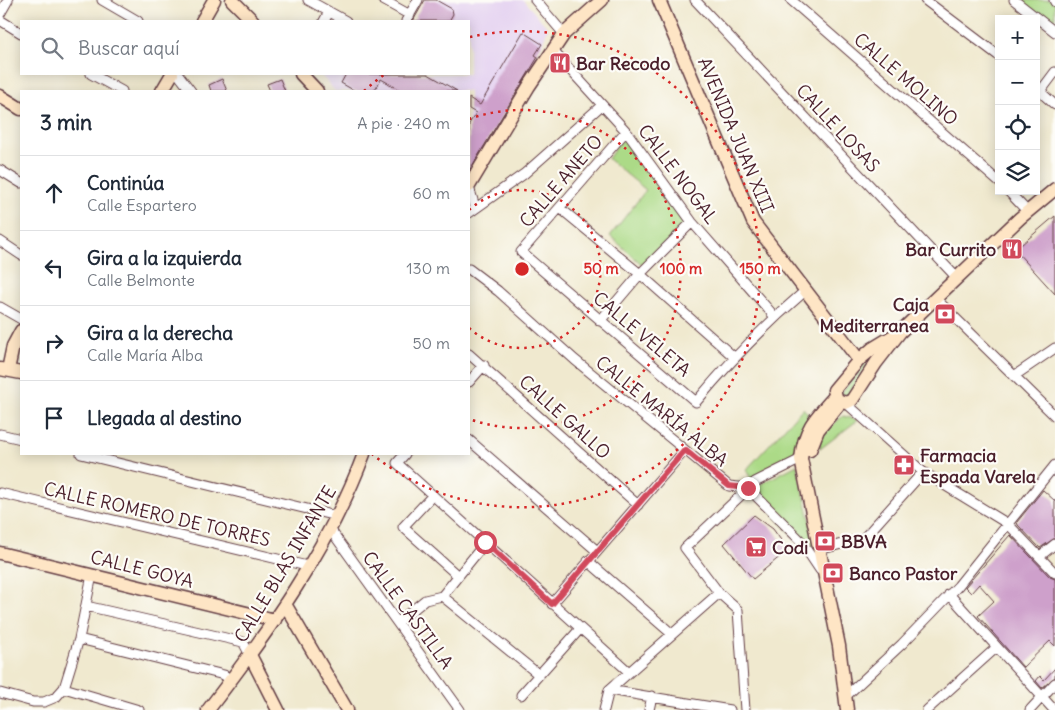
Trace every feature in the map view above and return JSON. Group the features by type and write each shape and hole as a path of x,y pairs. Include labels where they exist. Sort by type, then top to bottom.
{"street":[{"path":"0,14 8,0"},
{"path":"102,0 136,20"},
{"path":"203,20 214,0"},
{"path":"308,0 344,20"},
{"path":"383,0 408,18 418,0"},
{"path":"535,0 564,34"},
{"path":"470,184 529,86 564,34 602,0"},
{"name":"AVENIDA JUAN XIII","path":"659,0 754,222 805,291 850,347 868,357"},
{"name":"CALLE LOSAS","path":"695,0 957,278"},
{"name":"CALLE MOLINO","path":"791,0 995,178"},
{"path":"925,0 995,53"},
{"path":"1015,0 1055,32"},
{"path":"239,3 252,20"},
{"path":"325,20 329,12"},
{"path":"0,20 20,32"},
{"name":"CALLE NOGAL","path":"553,51 626,131 692,222 775,317"},
{"path":"1040,88 1055,72"},
{"path":"94,75 120,90"},
{"path":"163,90 171,75"},
{"path":"179,75 190,90"},
{"path":"302,75 316,90"},
{"path":"1040,92 1055,105"},
{"path":"0,96 20,107"},
{"path":"470,194 472,210 524,174 602,105"},
{"name":"CALLE ANETO","path":"521,252 626,131"},
{"path":"0,170 20,182"},
{"path":"1053,194 1027,211 900,332 849,371 834,390 841,400 923,472 1008,524 1055,573"},
{"path":"1012,195 1027,211"},
{"path":"560,208 640,274 734,357 805,291"},
{"path":"600,321 640,274 692,222"},
{"path":"0,242 20,254"},
{"name":"CALLE VELETA","path":"521,252 696,402 734,357"},
{"name":"CALLE MARÍA ALBA","path":"470,271 498,291 575,360 729,486 748,488"},
{"path":"936,299 1055,416"},
{"path":"0,307 20,318"},
{"path":"20,333 4,369 20,373"},
{"path":"849,371 852,362 850,347"},
{"path":"1014,376 1055,348"},
{"name":"CALLE GALLO","path":"470,355 484,365 638,505"},
{"path":"847,710 839,646 811,499 806,492 801,459 803,440 808,428 841,400 856,395 868,357"},
{"path":"470,381 484,365"},
{"path":"811,499 813,492 810,472 810,444 818,430 841,400"},
{"path":"0,434 20,439"},
{"path":"470,441 597,551"},
{"path":"552,604 685,450"},
{"path":"85,455 336,516"},
{"name":"CALLE BLAS INFANTE","path":"208,710 275,620 330,529 348,495 360,455"},
{"path":"404,455 397,463 629,672"},
{"path":"745,710 738,610 718,593 685,548 755,482 801,459"},
{"path":"846,696 902,644 950,594 1055,465"},
{"path":"820,550 864,538 923,472"},
{"path":"748,488 804,545 825,580"},
{"name":"CALLE ROMERO DE TORRES","path":"0,493 307,566"},
{"path":"433,495 403,527 457,576"},
{"name":"CALLE CASTILLA","path":"330,529 460,710"},
{"path":"398,622 424,600 442,596 485,542"},
{"path":"1040,556 1055,544"},
{"name":"CALLE GOYA","path":"0,554 275,620"},
{"path":"588,561 672,634"},
{"path":"0,693 33,702 44,702 56,697 64,688 79,639 92,575"},
{"path":"604,710 609,690 718,593"},
{"path":"950,594 1041,698 1054,710"},
{"path":"442,596 538,674"},
{"path":"285,604 347,710"},
{"path":"86,606 242,642 278,710"},
{"path":"521,695 580,629"},
{"path":"79,639 224,675 231,680"},
{"path":"927,710 997,647"},
{"path":"1030,710 1055,684"},
{"path":"64,688 139,710"},
{"path":"609,690 652,696 701,707 730,710"},
{"path":"649,710 652,696"}],"shaded area":[{"path":"425,0 523,0 548,28 542,44 470,168 470,90 334,90 321,75 470,75 470,20 414,20"}],"green space":[{"path":"1018,0 1055,0 1055,28"},
{"path":"624,135 689,223 647,269 610,236 646,190 608,159"},
{"path":"865,362 869,367 845,398 841,394"},
{"path":"803,408 809,415 796,450 778,469 753,482 746,470"},
{"path":"843,416 858,420 820,449 819,437"},
{"path":"797,465 822,569 751,489"}],"building":[{"path":"425,0 436,0 452,9 453,14 450,20 414,20"},
{"path":"523,32 542,44 535,55 538,57 470,169 470,122 476,113 470,110 470,99 480,105"},
{"path":"345,75 430,75 455,90 400,90 381,79 375,90 353,90 341,83"},
{"path":"222,79 227,90 211,90 209,85"},
{"path":"280,79 285,90 270,90 267,84"},
{"path":"1055,216 1055,294 1015,250"},
{"path":"1043,490 1055,501 1055,538 1040,548 1017,522"},
{"name":"Codi","path":"754,515 773,529 788,550 753,579 724,544"},
{"path":"1010,535 1050,577 1055,579 1055,646 1050,641 1023,667 978,616 994,601 979,584 971,593 965,587"},
{"path":"1055,668 1055,677 1042,688 1036,681 1040,676 1044,680"}],"place":[{"name":"Bar Recodo","path":"560,63"},
{"name":"Bar Currito","path":"1012,249"},
{"name":"Caja Mediterranea","path":"945,314"},
{"name":"Farmacia Espada Varela","path":"904,465"},
{"name":"BBVA","path":"825,541"},
{"name":"Codi","path":"756,547"},
{"name":"Banco Pastor","path":"833,573"}],"route":[{"path":"485,542 552,604 685,450 729,486 748,488"}]}
